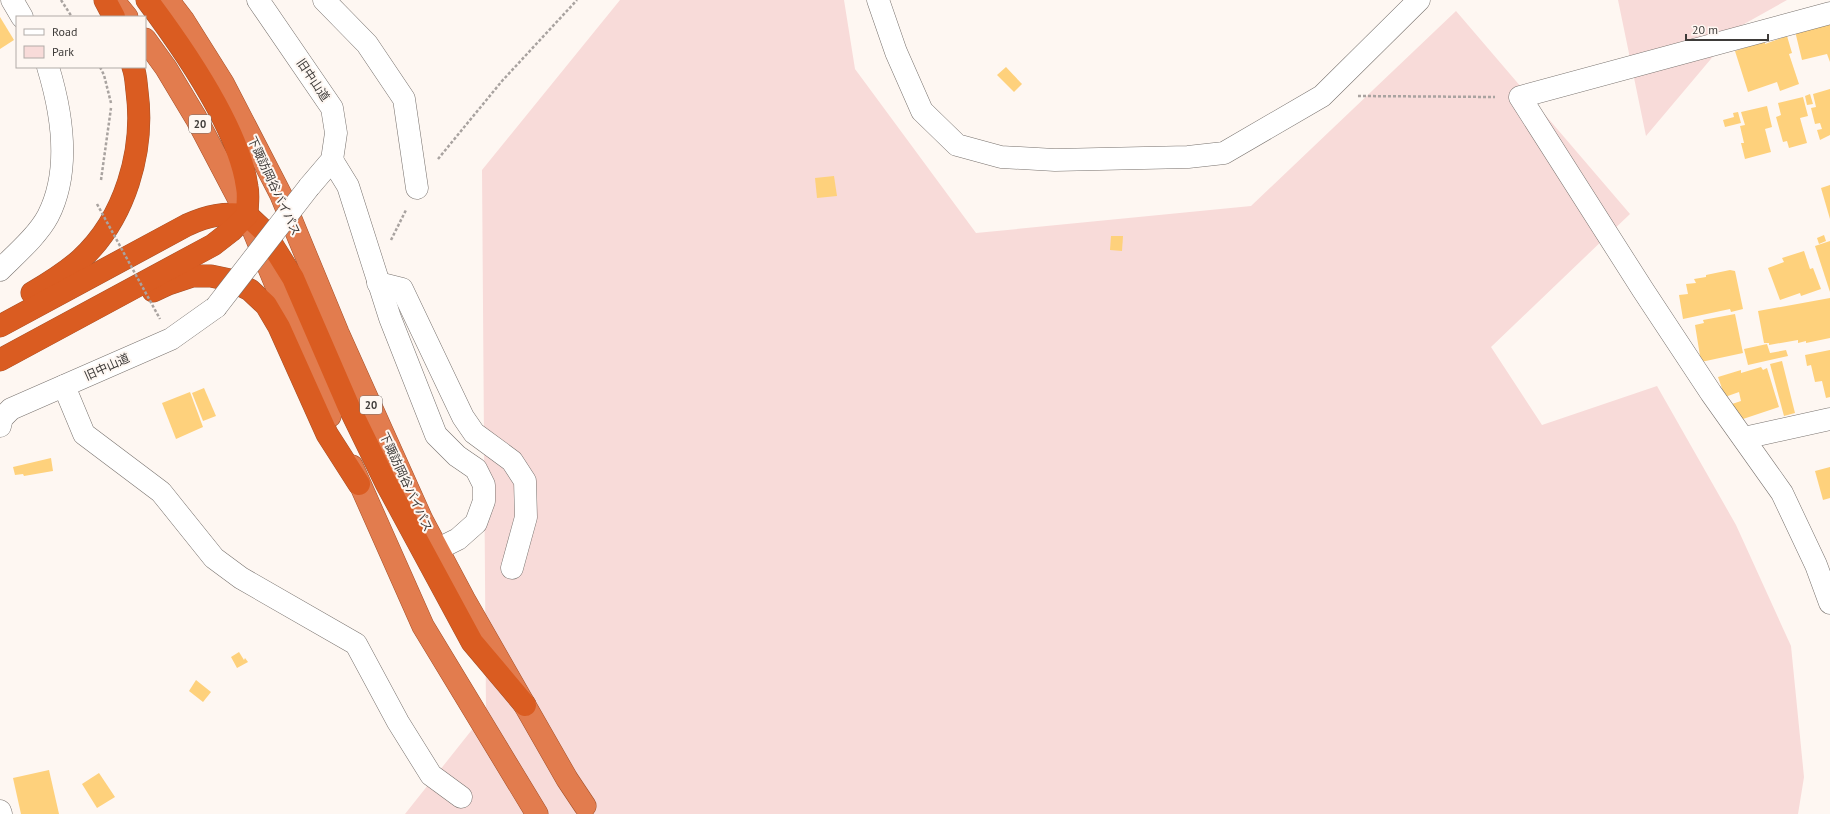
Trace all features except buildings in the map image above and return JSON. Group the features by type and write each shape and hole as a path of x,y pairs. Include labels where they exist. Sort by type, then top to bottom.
{"highway":[{"path":"105,0 113,16"},
{"path":"113,0 126,16"},
{"path":"0,361 213,245 231,231 247,214 248,188 242,163 231,136 207,90 148,0"},
{"name":"下諏訪岡谷バイパス","path":"168,0 184,21 223,83 281,195 338,333 422,520 464,599 567,779 585,806"},
{"name":"20","path":"146,40 166,68 196,118 247,214 359,484 422,626 537,814"},
{"path":"0,312 55,279 80,260 98,239 118,208 130,178 138,142 139,106 133,68"},
{"path":"0,326 206,216 224,213 247,214 263,230 293,278 348,405 386,483 472,642 525,705"},
{"path":"0,361 77,328 168,284 192,276 211,276 230,280 250,290 266,305 279,327 327,434 359,484"}],"street":[{"path":"12,0 21,16"},
{"name":"旧中山道","path":"0,426 2,418 11,409 171,338 216,307 309,187 332,160 336,133 332,108 258,0"},
{"path":"324,0 367,44 404,99 416,188"},
{"path":"878,0 896,52 922,111 958,145 1001,156 1063,159 1188,157 1224,153 1322,96 1419,0"},
{"path":"1830,14 1520,98 1642,290 1782,493 1816,565 1830,604"},
{"path":"0,270 29,241 48,216 60,183 62,128 56,95 48,68"},
{"path":"332,160 348,186 390,318 436,435 457,456 476,469 484,485 484,501 476,523 458,539 438,549"},
{"path":"377,278 402,289 463,416 474,433 512,461 526,481 526,517 512,568"},
{"path":"64,386 84,434 161,492 214,558 241,578 356,644 398,722 431,775 461,797"},
{"path":"1744,438 1830,418"}],"path":[{"path":"61,0 71,16"},
{"path":"377,278 416,188 423,177 502,81 578,0"},
{"path":"100,68 104,75 112,105 100,181"},
{"path":"1322,96 1520,98"},
{"path":"98,197 97,204 160,319"}],"green space":[{"path":"620,0 844,0 855,69 976,233 1251,206 1456,11 1630,214 1491,347 1542,425 1657,386 1736,525 1791,646 1804,777 1798,814 405,814 486,712 482,170"},
{"path":"1618,0 1787,0 1737,28 1646,136"}]}
